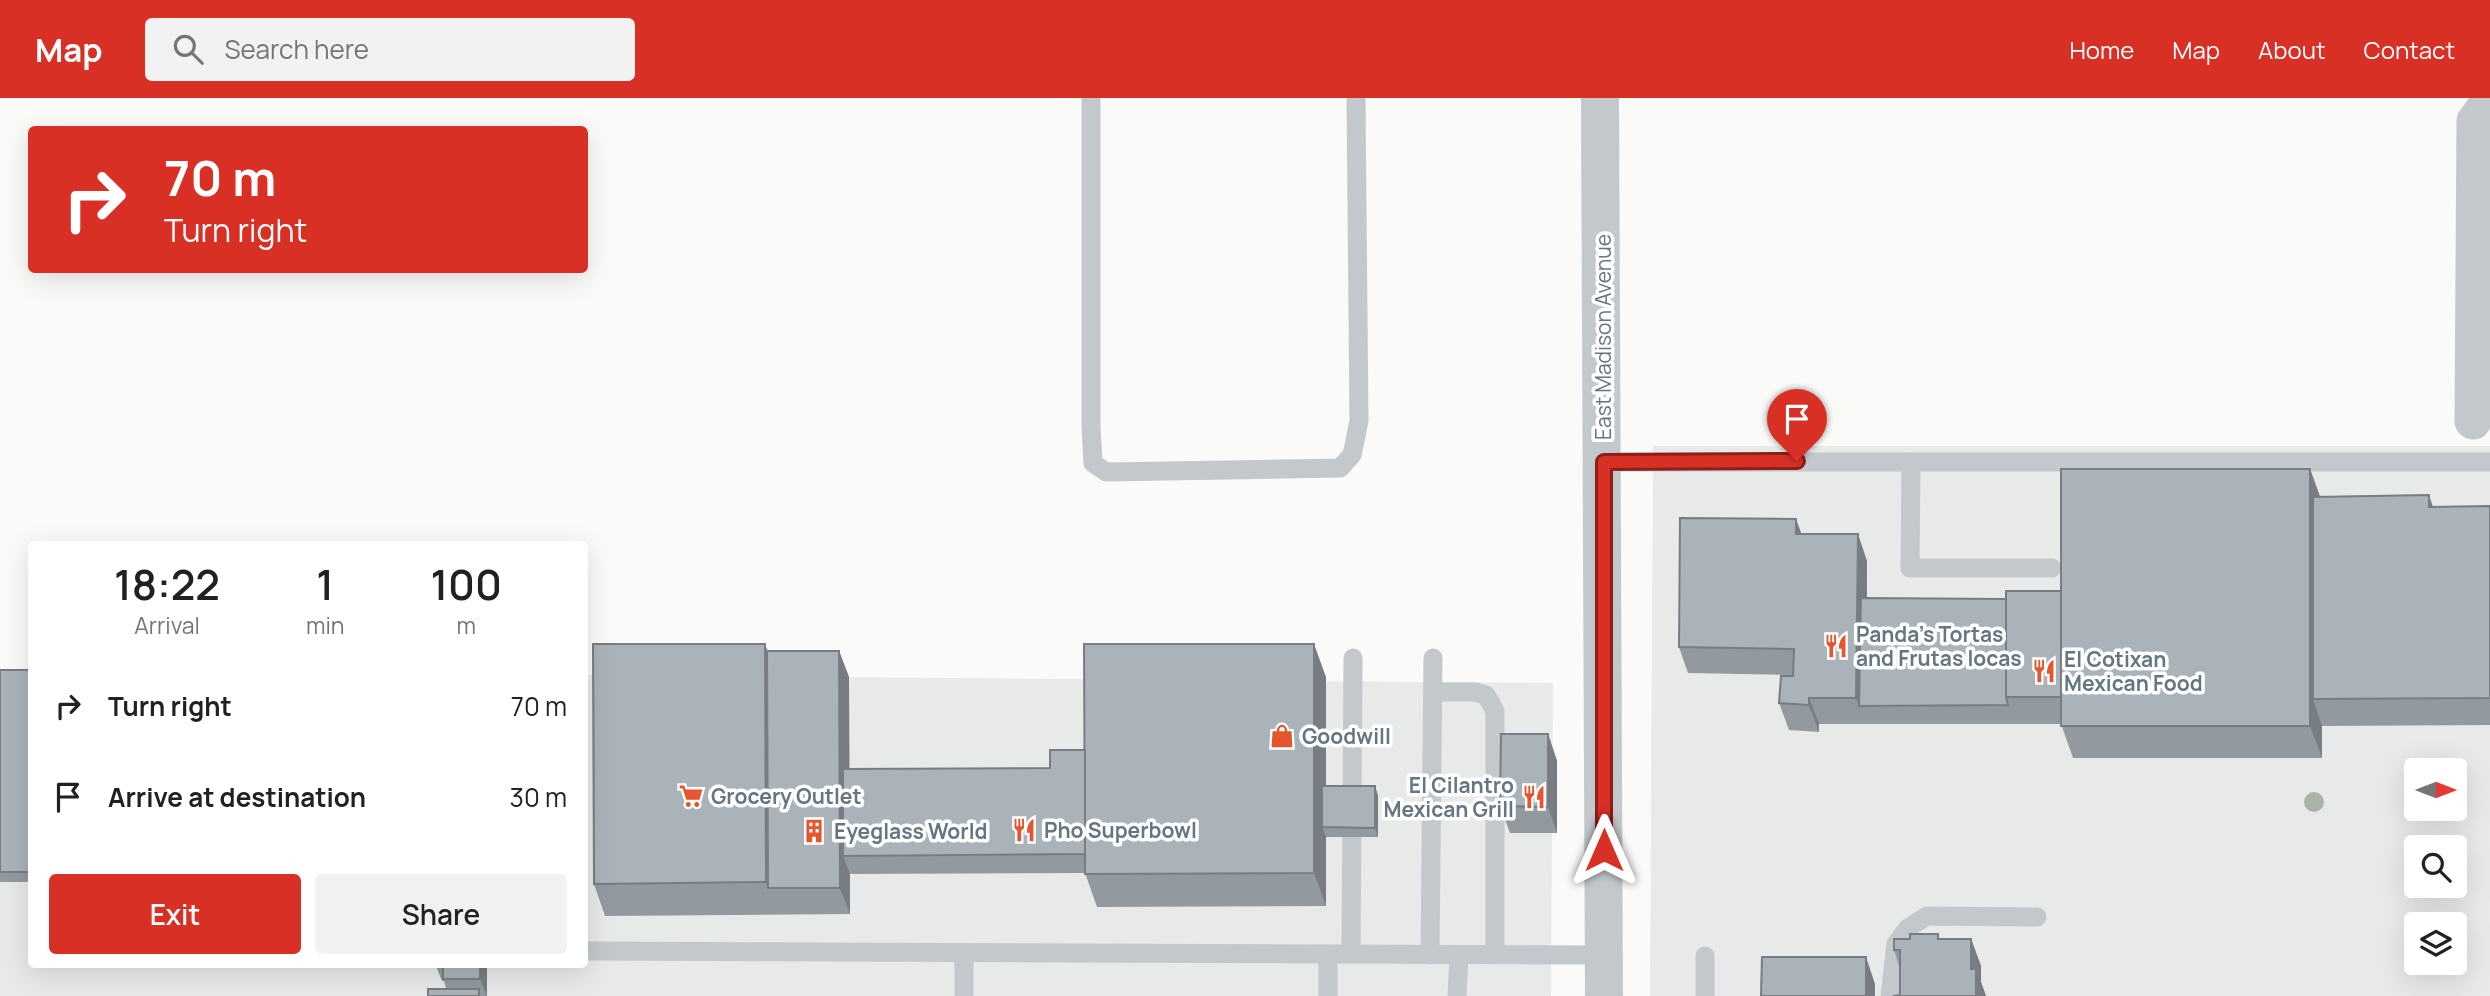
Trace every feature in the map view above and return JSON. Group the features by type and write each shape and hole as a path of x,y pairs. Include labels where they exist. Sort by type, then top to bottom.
{"street":[{"name":"East Madison Avenue","path":"1600,98 1604,462 1604,996"},
{"path":"2473,421 2475,121 2490,101"}],"lane":[{"path":"1091,98 1091,427 1093,463 1106,472 1340,468 1352,455 1359,421 1356,98"},
{"path":"1604,462 2490,462"},
{"path":"1911,462 1910,568 2052,568"},
{"path":"1351,954 1353,658"},
{"path":"1430,955 1433,658"},
{"path":"1433,692 1475,692 1486,695 1495,711 1495,955"},
{"path":"1890,996 1896,944 1908,928 1927,916 2037,917"},
{"path":"588,951 1604,955"},
{"path":"964,953 964,996"},
{"path":"1328,954 1328,996"},
{"path":"1457,996 1459,955"},
{"path":"1705,956 1705,996"}],"shaded area":[{"path":"1653,446 2490,446 2490,996 1650,996"},
{"path":"0,671 28,671 28,968 588,968 588,675 1553,683 1551,996 0,996"}],"building":[{"path":"2061,469 2310,469 2310,726 2061,726"},
{"path":"2429,495 2429,507 2490,506 2490,698 2313,699 2313,497"},
{"path":"1680,518 1796,519 1796,534 1858,534 1856,698 1809,698 1809,705 1779,703 1781,676 1793,676 1794,649 1679,647"},
{"path":"2006,591 2061,591 2061,697 2006,697"},
{"path":"1861,598 2006,599 2008,705 1859,706"},
{"name":"Grocery Outlet","path":"593,644 765,644 766,882 594,884"},
{"path":"1084,644 1314,644 1314,873 1085,874"},
{"name":"Eyeglass World","path":"767,651 839,651 840,888 768,888"},
{"path":"0,670 28,670 28,872 0,872"},
{"path":"1501,734 1548,734 1548,807 1500,806"},
{"path":"1050,750 1085,750 1085,854 843,856 843,769 1050,768"},
{"path":"1322,786 1375,786 1375,828 1322,827"},
{"path":"1910,934 1938,934 1938,939 1971,939 1971,969 1976,969 1976,996 1893,996 1900,995 1900,950 1894,950 1894,939 1910,939"},
{"path":"1762,957 1866,957 1866,996 1761,996"},
{"path":"443,968 480,968 480,979 443,979"},
{"path":"428,989 479,989 479,996 428,996"}],"place":[{"name":"Panda's Tortas and Frutas locas","path":"1836,646"},
{"name":"El Cotixan Mexican Food","path":"2044,671"},
{"name":"Goodwill","path":"1282,736"},
{"name":"Grocery Outlet","path":"691,796"},
{"name":"El Cilantro Mexican Grill","path":"1534,797"},
{"name":"Pho Superbowl","path":"1024,830"},
{"name":"Eyeglass World","path":"814,831"}],"route":[{"path":"1604,850 1604,462 1797,461"}]}
